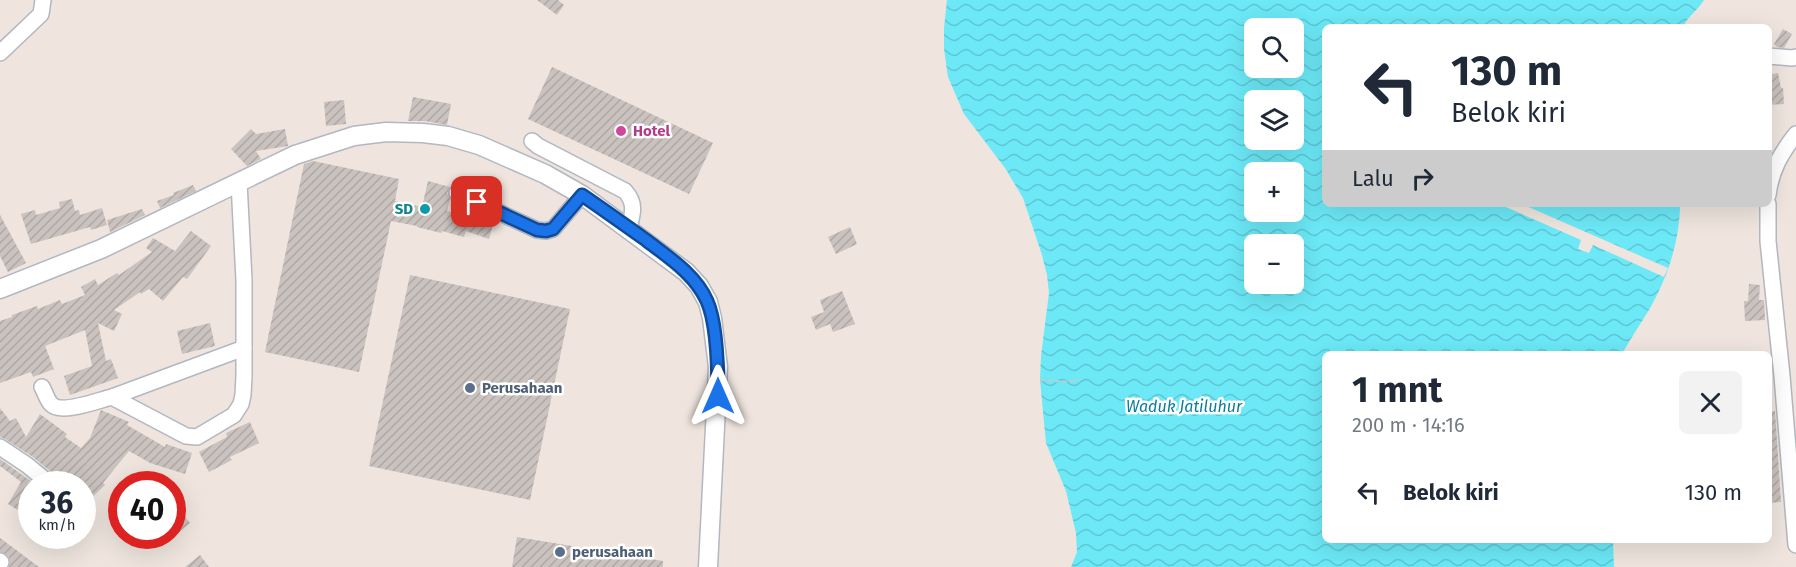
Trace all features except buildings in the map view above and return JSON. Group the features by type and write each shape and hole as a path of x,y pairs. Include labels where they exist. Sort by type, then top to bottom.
{"street":[{"path":"0,53 41,14 44,0"},
{"path":"1772,56 1796,57"},
{"path":"0,289 101,249 295,155 335,141 386,132 423,133 448,136 479,145 545,174 582,195 686,272 704,294 712,318 718,377 708,567"},
{"path":"1772,176 1777,161 1796,134"},
{"path":"532,141 625,191 633,203 629,228"},
{"path":"112,397 180,434 197,437 238,411 243,395 244,348 244,280 239,182"},
{"path":"457,193 537,230 546,231 553,229 582,195"},
{"path":"1768,207 1768,241 1789,377 1796,545"},
{"path":"42,387 50,403 58,408 75,406 112,397 244,348"},
{"path":"0,447 34,471"}],"path":[{"path":"1040,380 1070,382 1080,379"}],"water":[{"name":"Waduk Jatiluhur","path":"947,0 1704,0 1685,24 1322,24 1322,207 1680,207 1678,232 1667,273 1649,310 1624,351 1322,351 1322,543 1613,543 1614,567 1071,567 1077,552 1076,533 1066,491 1046,443 1040,380 1049,293 1042,255 1023,198 1005,168 964,114 948,77 944,49"}],"pier":[{"path":"1506,207 1529,207 1668,268 1664,277 1593,245 1589,253 1578,249 1581,240"}],"place":[{"name":"Hotel","path":"621,131"},
{"name":"SD","path":"425,209"},
{"name":"Perusahaan","path":"470,388"},
{"name":"perusahaan","path":"560,552"}],"route":[{"path":"477,202 537,230 546,231 553,229 582,195 672,260 699,286 708,302 718,367 718,396"}]}
